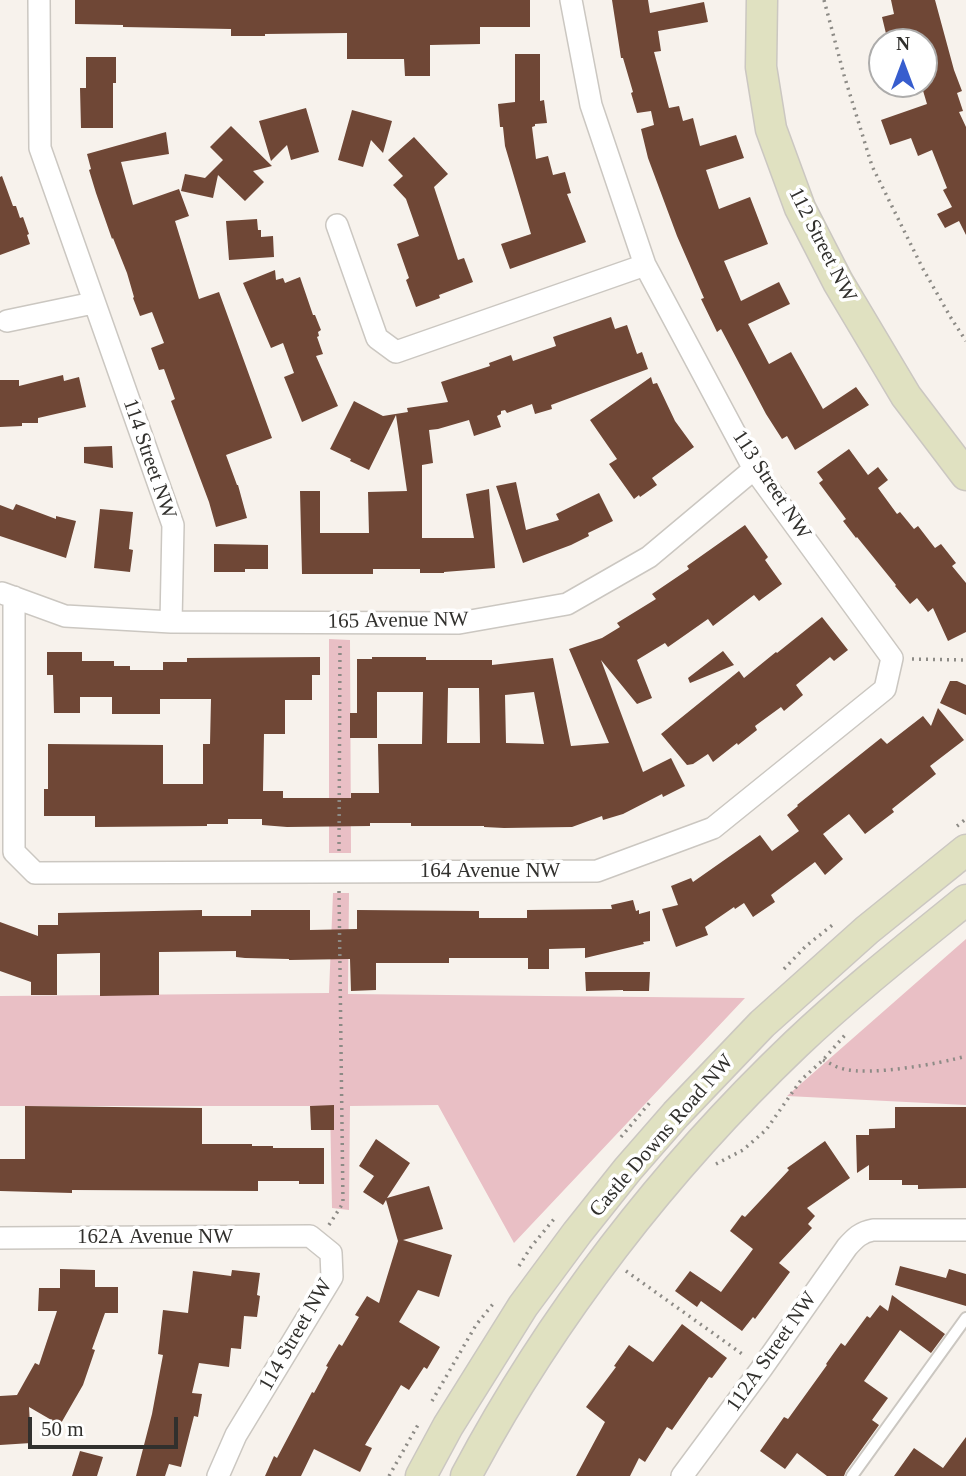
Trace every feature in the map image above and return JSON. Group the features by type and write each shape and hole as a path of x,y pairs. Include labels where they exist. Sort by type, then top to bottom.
{"main road":[{"name":"112 Street NW","path":"762,0 761,67 771,129 800,208 838,282 906,396 966,475"},
{"name":"112 Street NW","path":"906,396 966,446"},
{"name":"Castle Downs Road NW","path":"421,1476 523,1306 628,1169 762,1024 867,930 966,850"},
{"name":"Castle Downs Road NW","path":"466,1476 556,1326 659,1189 796,1044 885,965 966,900"}],"street":[{"name":"114 Street NW","path":"39,0 40,148 173,525 171,622"},
{"name":"113 Street NW","path":"571,0 591,105 645,265 754,469 892,658"},
{"path":"337,225 377,338 396,352 645,265"},
{"path":"7,321 93,303"},
{"name":"165 Avenue NW","path":"7,595 65,616 171,622 459,623 567,604 649,557 754,469"},
{"name":"164 Avenue NW","path":"7,595 14,852 35,873 597,871 713,828 885,689 892,658"},
{"name":"112A Street NW","path":"682,1476 855,1237 864,1231 966,1230"},
{"name":"162A Avenue NW","path":"0,1238 314,1239"},
{"name":"114 Street NW","path":"218,1476 236,1435 332,1277 331,1253 314,1239"}],"lane":[{"path":"852,1476 966,1318"}],"path":[{"path":"824,0 872,166 922,267 966,341"},
{"path":"314,1239 343,1203 339,872 340,622"},
{"path":"892,658 966,660"},
{"path":"708,1170 743,1150 766,1130 801,1080 849,1031"},
{"path":"823,1060 842,1069 864,1072 916,1066 966,1056"},
{"path":"618,1265 762,1368"}],"shaded area":[{"path":"329,639 350,640 351,853 329,853"},
{"path":"333,893 349,893 348,994 745,998 514,1243 438,1105 350,1106 349,1210 332,1208 330,1106 0,1106 0,996 329,993"},
{"path":"966,939 966,1105 787,1096"}],"building":[{"path":"75,0 530,0 530,27 480,27 480,44 430,45 430,76 405,76 404,59 347,59 347,33 231,36 231,29 75,24"},
{"path":"612,0 648,0 650,13 704,2 708,22 658,31 661,51 654,52 669,108 679,106 683,121 693,118 700,146 736,135 744,158 706,170 719,209 750,197 768,244 724,261 741,301 779,282 790,304 748,324 769,364 791,352 823,409 856,387 869,405 795,450 787,436 782,439 766,414 721,329 717,332 701,299 704,298 648,158 641,129 654,125 651,111 637,113 621,58"},
{"path":"891,0 935,0 962,91 957,93 963,111 959,112 966,127 966,235 959,221 945,228 937,214 952,207 943,190 947,188 932,150 918,156 911,138 890,145 881,120 927,104 925,98 938,98 938,28 885,28 882,17 894,14"},
{"path":"515,54 540,54 540,101 544,100 547,123 535,124 532,127 536,159 548,156 553,175 565,172 571,193 567,194 586,242 510,269 501,244 531,234 505,146 503,127 500,127 498,104 515,102"},
{"path":"86,57 116,57 113,128 81,128 80,88 86,88"},
{"path":"306,108 319,152 291,160 287,145 271,161 259,121"},
{"path":"352,110 392,121 383,153 371,140 363,167 338,160"},
{"path":"231,126 272,166 253,171 264,182 245,201 218,175 213,198 181,191 185,174 205,178 223,160 210,147"},
{"path":"166,132 169,154 121,162 133,205 179,189 189,216 175,221 199,299 219,292 272,438 226,455 247,518 216,527 171,401 175,399 164,369 159,370 151,348 164,343 152,312 140,316 89,170 91,169 87,154"},
{"path":"414,137 448,174 434,187 458,260 464,258 473,282 416,307 397,244 419,236 406,199 393,185 403,176 388,160"},
{"path":"2,176 13,206 16,206 20,218 23,217 30,244 0,255 0,177"},
{"path":"257,219 261,237 273,236 274,257 229,260 226,221"},
{"path":"275,270 276,280 283,278 285,283 300,277 321,330 317,337 323,354 316,356 338,406 302,422 284,377 294,373 283,343 271,348 243,283"},
{"path":"611,317 615,329 627,325 637,354 642,352 648,369 551,405 552,409 535,414 532,404 507,413 505,410 501,411 497,416 501,427 474,436 469,420 429,430 433,463 422,465 422,538 474,538 466,494 489,489 495,568 444,573 420,573 420,569 373,569 373,574 302,574 300,491 320,491 320,533 369,533 368,492 407,491 396,415 369,470 330,449 354,401 383,416 408,412 407,408 448,402 441,382 490,366 489,363 511,355 513,361 556,346 553,337"},
{"path":"63,375 64,381 79,377 86,407 38,418 38,423 0,427 0,380 19,380 19,386"},
{"path":"651,377 653,384 657,383 675,421 694,447 652,478 657,485 634,499 609,464 617,459 590,420"},
{"path":"112,446 113,468 84,463 84,447"},
{"path":"849,449 868,475 878,467 888,480 878,488 897,514 900,512 914,529 918,526 935,548 941,544 956,563 952,566 966,583 966,632 948,641 933,608 928,612 917,598 910,604 843,521 846,519 819,483 823,480 817,472"},
{"path":"516,482 526,530 559,520 556,514 599,493 613,521 571,545 523,563 496,486"},
{"path":"16,504 56,519 56,516 76,521 66,558 0,536 0,505 13,510"},
{"path":"100,509 133,512 129,549 133,550 130,572 94,568"},
{"path":"745,525 768,557 765,560 782,584 759,601 754,595 713,626 708,619 668,647 665,643 637,660 652,698 637,704 601,660 643,772 671,758 685,786 663,797 662,794 623,814 603,820 602,816 572,827 504,828 411,826 411,823 287,827 262,825 262,819 228,819 228,824 207,826 95,827 95,816 44,816 44,789 48,789 48,744 163,745 163,784 203,784 203,744 210,744 211,699 160,699 160,714 112,714 112,697 80,697 80,713 54,713 53,675 47,675 47,652 82,652 82,661 114,661 114,666 130,666 130,670 163,670 163,662 187,662 187,658 320,657 320,675 312,675 312,700 285,700 285,734 264,734 263,791 283,791 283,798 351,798 351,793 379,793 378,744 422,744 423,692 377,692 377,738 350,738 350,713 357,713 357,659 426,657 426,660 492,660 492,665 553,658 571,746 609,743 569,649 602,638 620,627 617,623 656,599 652,594 689,569 687,566","holes":["448,688 479,688 480,743 447,743","534,692 544,744 506,743 505,695"]},
{"path":"214,544 268,545 268,569 214,572"},
{"path":"822,617 848,650 834,661 830,657 796,685 803,695 784,711 781,707 755,726 757,730 738,745 737,743 713,762 708,754 687,765 661,734 739,671 744,678"},
{"path":"723,651 734,665 690,683 688,678"},
{"path":"950,681 966,685 966,715 940,703"},
{"path":"938,708 964,740 930,766 936,774 865,834 849,814 823,834 843,859 825,875 815,862 771,895 775,902 753,917 744,903 705,927 708,935 676,947 662,909 678,905 671,886 691,878 693,882 760,835 772,851 799,831 787,815 797,805 881,738 887,744 923,716 931,726"},
{"path":"633,900 639,914 650,911 650,941 643,942 644,944 585,958 585,948 549,949 549,969 528,969 528,958 449,958 449,963 376,963 376,990 351,991 350,959 245,958 236,957 236,951 159,952 159,995 100,996 100,953 57,954 57,995 31,995 31,982 0,971 0,922 38,936 38,925 58,925 58,913 202,910 202,916 251,916 251,910 310,910 310,930 357,929 357,910 479,911 479,918 527,918 527,910 612,909 611,905"},
{"path":"585,972 650,972 649,991 586,991"},
{"path":"334,1105 334,1130 311,1130 310,1106"},
{"path":"25,1106 202,1108 202,1144 324,1148 324,1184 258,1181 258,1191 0,1191 0,1159 25,1159"},
{"path":"895,1107 966,1107 966,1188 918,1189 918,1185 902,1185 902,1180 869,1180 869,1165 857,1173 856,1135 869,1135 869,1129 895,1128"},
{"path":"376,1139 410,1163 387,1198 429,1186 443,1229 403,1240 452,1255 439,1297 418,1290 399,1322 440,1347 427,1369 424,1367 409,1390 401,1385 365,1445 372,1448 360,1472 314,1449 301,1476 265,1476 274,1456 277,1458 312,1392 314,1393 339,1344 342,1346 359,1317 355,1315 367,1296 379,1303 398,1241 386,1200 383,1205 363,1192 374,1176 359,1166"},
{"path":"825,1141 850,1178 807,1208 815,1216 808,1224 812,1228 779,1263 790,1272 755,1319 753,1317 742,1331 701,1301 697,1307 675,1291 690,1271 721,1292 753,1249 730,1231 742,1215 745,1217 789,1170 787,1168"},
{"path":"900,1266 946,1278 949,1269 966,1274 966,1306 895,1285"},
{"path":"60,1269 95,1270 95,1287 118,1287 118,1313 105,1313 83,1385 60,1425 29,1407 31,1443 0,1445 0,1396 17,1395 35,1363 39,1365 57,1311 38,1311 39,1288 60,1288"},
{"path":"232,1270 260,1273 257,1317 244,1316 241,1349 231,1348 229,1367 199,1363 192,1393 202,1394 198,1417 194,1416 181,1467 169,1464 165,1476 136,1476 152,1414 163,1355 158,1354 163,1310 188,1313 193,1271 231,1276"},
{"path":"892,1295 945,1334 931,1353 900,1330 864,1381 888,1398 872,1420 879,1425 844,1476 827,1476 797,1453 785,1469 760,1451 784,1417 788,1419 841,1343 845,1346 867,1316 870,1318 880,1305 888,1311"},
{"path":"682,1324 727,1358 712,1378 709,1377 672,1430 667,1427 645,1462 639,1458 630,1476 576,1476 605,1422 586,1407 616,1367 614,1366 629,1345 653,1362"},
{"path":"966,1437 966,1476 894,1476 914,1448 943,1468"},
{"path":"80,1451 103,1457 97,1476 72,1476"}]}
